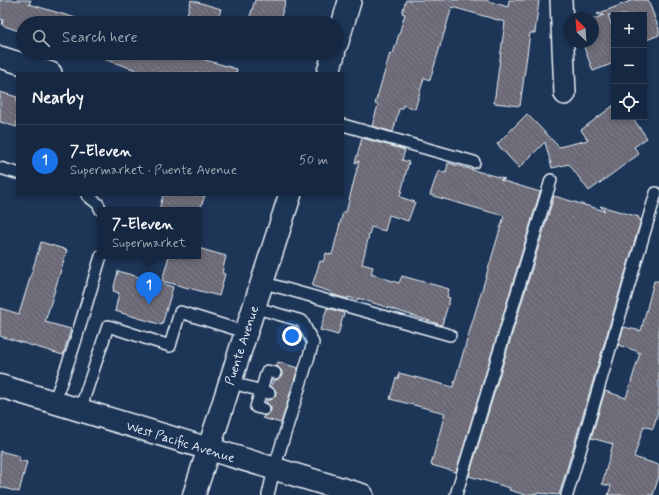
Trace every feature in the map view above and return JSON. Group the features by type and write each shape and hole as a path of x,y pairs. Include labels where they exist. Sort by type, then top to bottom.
{"main road":[{"path":"344,20 350,0"},
{"path":"328,72 332,60"},
{"name":"Puente Avenue","path":"194,495 207,449 290,196"},
{"name":"West Pacific Avenue","path":"0,386 274,469 334,491 362,495"}],"street":[{"path":"561,0 565,94"},
{"path":"0,57 48,72"}],"lane":[{"path":"344,125 474,162"},
{"path":"0,168 16,173"},
{"path":"456,495 550,180"},
{"path":"568,495 656,193"},
{"path":"89,196 100,207"},
{"path":"54,402 74,349 100,259"},
{"path":"261,282 450,335"},
{"path":"253,306 302,321 313,343 293,399 268,495"},
{"path":"80,410 108,326 170,346 180,312 245,332"},
{"path":"229,382 266,391"}],"building":[{"path":"0,0 31,0 29,4 69,16 16,16 16,30 2,25 3,20 0,19"},
{"path":"191,0 221,9 219,16 187,16"},
{"path":"255,0 286,0 281,16 250,16"},
{"path":"406,0 485,0 508,7 509,0 539,0 535,33 530,33 520,106 494,103 505,22 452,7 430,80 424,78 415,109 403,105 402,109 399,109 393,132 372,126 378,105 375,104 390,53 393,54 405,14 402,13"},
{"path":"633,0 648,0 659,29 659,35 647,40 647,12 611,12 611,15 608,15 611,24 611,64 593,71 584,48 599,48 599,17 604,15 599,13"},
{"path":"107,60 206,60 237,69 236,72 142,72"},
{"path":"0,92 16,97 16,127 0,122"},
{"path":"611,107 611,120 634,120 647,138 634,147 639,154 589,191 569,164 552,168 545,142 519,168 497,144 527,114 559,147 588,140 581,130"},
{"path":"362,138 405,150 402,160 409,162 400,197 415,202 408,221 389,215 385,231 371,227 362,264 373,267 371,274 399,283 402,276 449,289 447,297 450,298 442,325 358,298 358,300 348,297 348,299 331,294 331,292 312,286 320,261 323,262 326,253 332,255 343,212 346,212 359,161 355,163"},
{"path":"448,163 505,179 500,180 540,192 456,472 431,465 445,413 390,399 399,373 453,387 504,216 430,195 437,174 439,171 446,173"},
{"path":"163,196 205,196 201,207 160,207"},
{"path":"554,196 605,211 600,206 639,217 638,219 641,220 559,495 538,493 526,495 509,490 510,488 469,476"},
{"path":"41,242 67,250 45,322 71,329 63,355 0,336 0,308 19,314"},
{"path":"201,249 226,256 222,273 225,274 219,296 162,281 168,259 201,259"},
{"path":"118,271 173,287 162,325 115,311 119,293 113,291"},
{"path":"654,281 659,281 659,407 653,429 644,426 634,457 659,465 659,476 653,495 608,495 611,486 602,484 613,444 591,438 605,391 626,398 640,353 618,345 624,327 641,331"},
{"path":"327,308 344,313 338,335 320,330"},
{"path":"278,362 298,368 281,423 262,418 271,411 271,407 266,402 267,400 271,400 276,395 276,391 271,386 273,380 277,380 282,375 282,371 277,366"},
{"path":"0,451 19,456 19,460 27,462 19,492 0,487"}],"place":[{"name":"7-Eleven","path":"149,305"}]}
